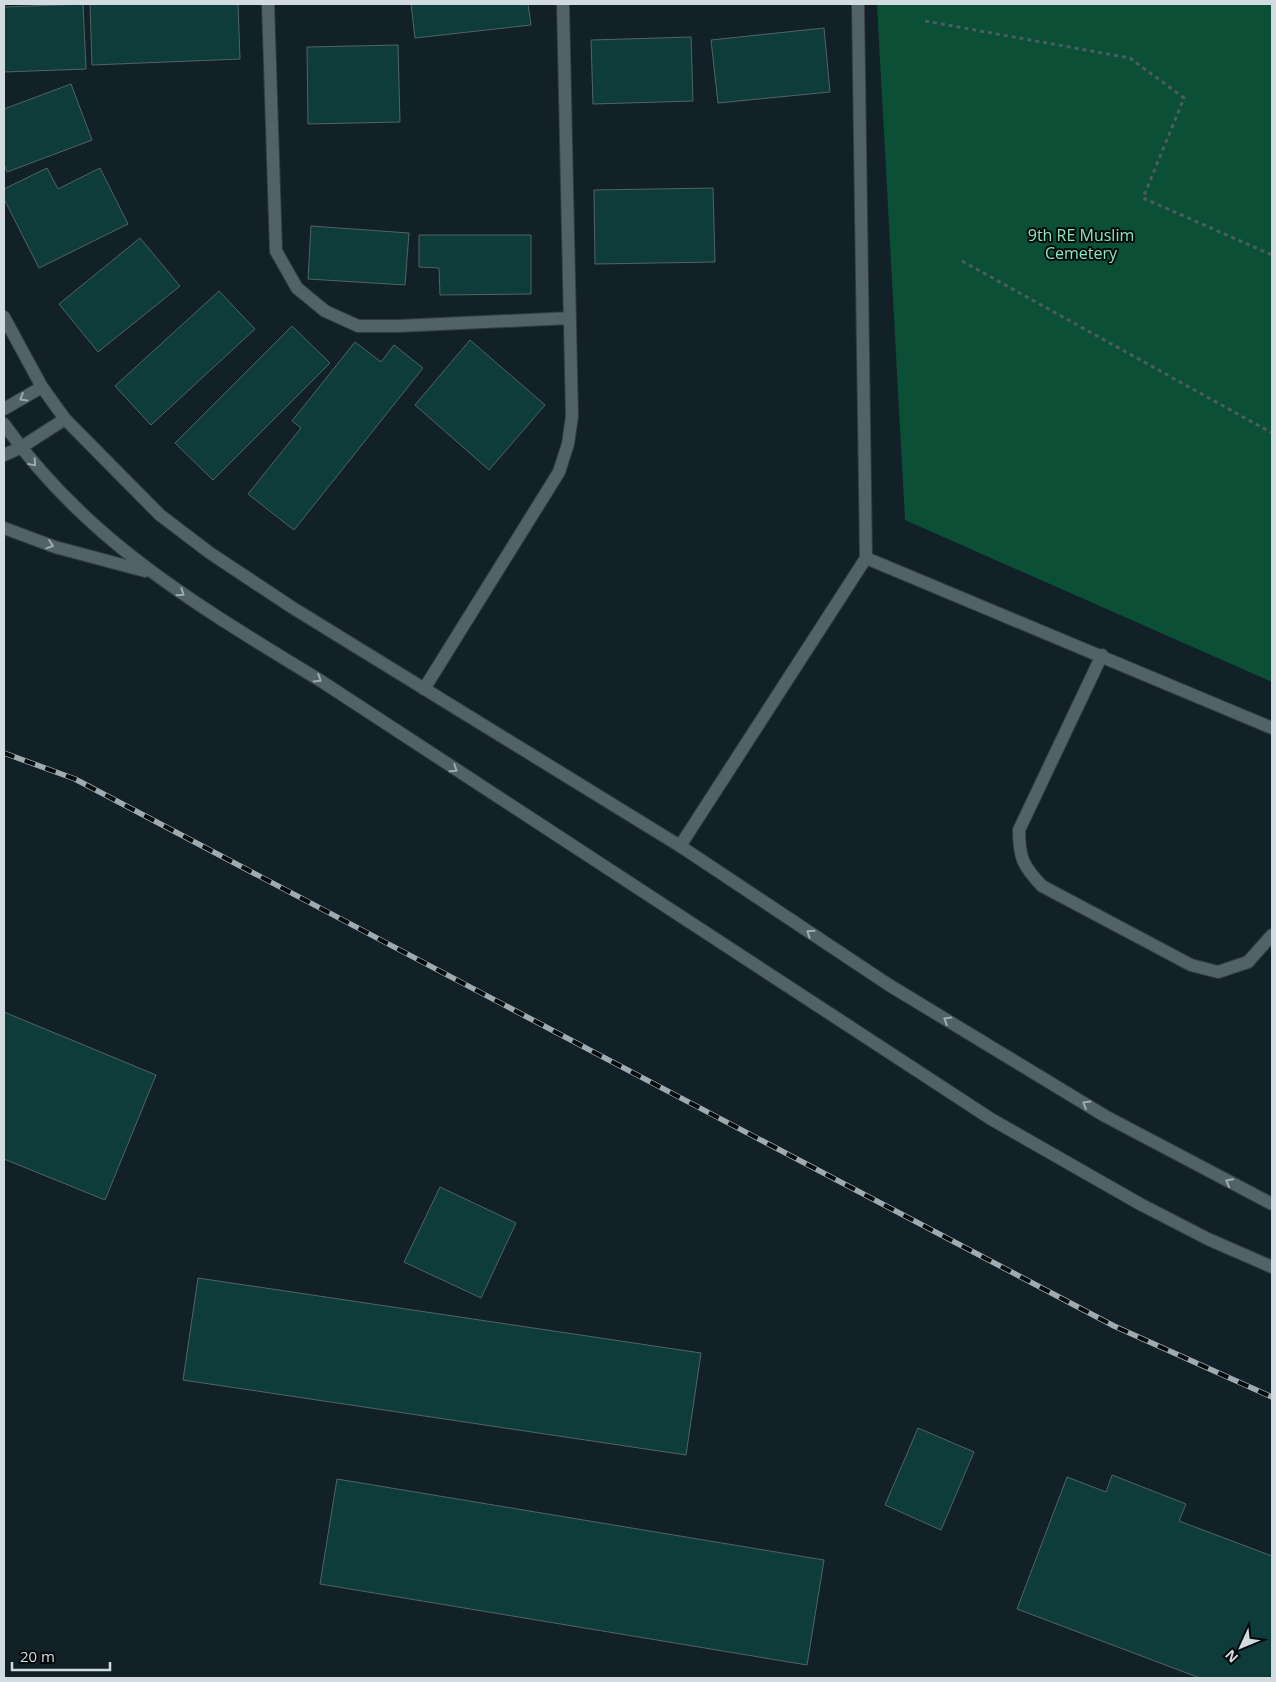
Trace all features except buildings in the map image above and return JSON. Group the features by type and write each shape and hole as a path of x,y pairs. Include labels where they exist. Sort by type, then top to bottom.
{"street":[{"path":"268,4 276,251 297,288 325,311 358,326 398,326 570,318"},
{"path":"424,688 559,472 568,444 572,416 563,4"},
{"path":"680,846 866,558 858,4"},
{"path":"4,317 42,387 65,419 160,515 210,553 293,608 680,846 889,985 1105,1116 1272,1204"},
{"path":"4,409 42,387"},
{"path":"4,455 20,448 65,419"},
{"path":"4,424 20,448 51,484 104,536 151,573 632,883 991,1119 1140,1204 1208,1239 1272,1268"},
{"path":"4,528 55,547 151,573"},
{"path":"866,558 1102,655 1272,728"},
{"path":"1102,655 1018,830 1019,854 1028,871 1042,886 1191,965 1218,972 1235,968 1248,962 1272,935"}],"path":[{"path":"925,21 1130,58 1184,98 1143,198 1272,255"},
{"path":"962,261 1272,433"}],"green space":[{"name":"9th RE Muslim Cemetery","path":"877,4 1272,4 1272,682 905,520"}],"railway":[{"path":"4,753 75,779 1114,1326 1272,1397"}]}
